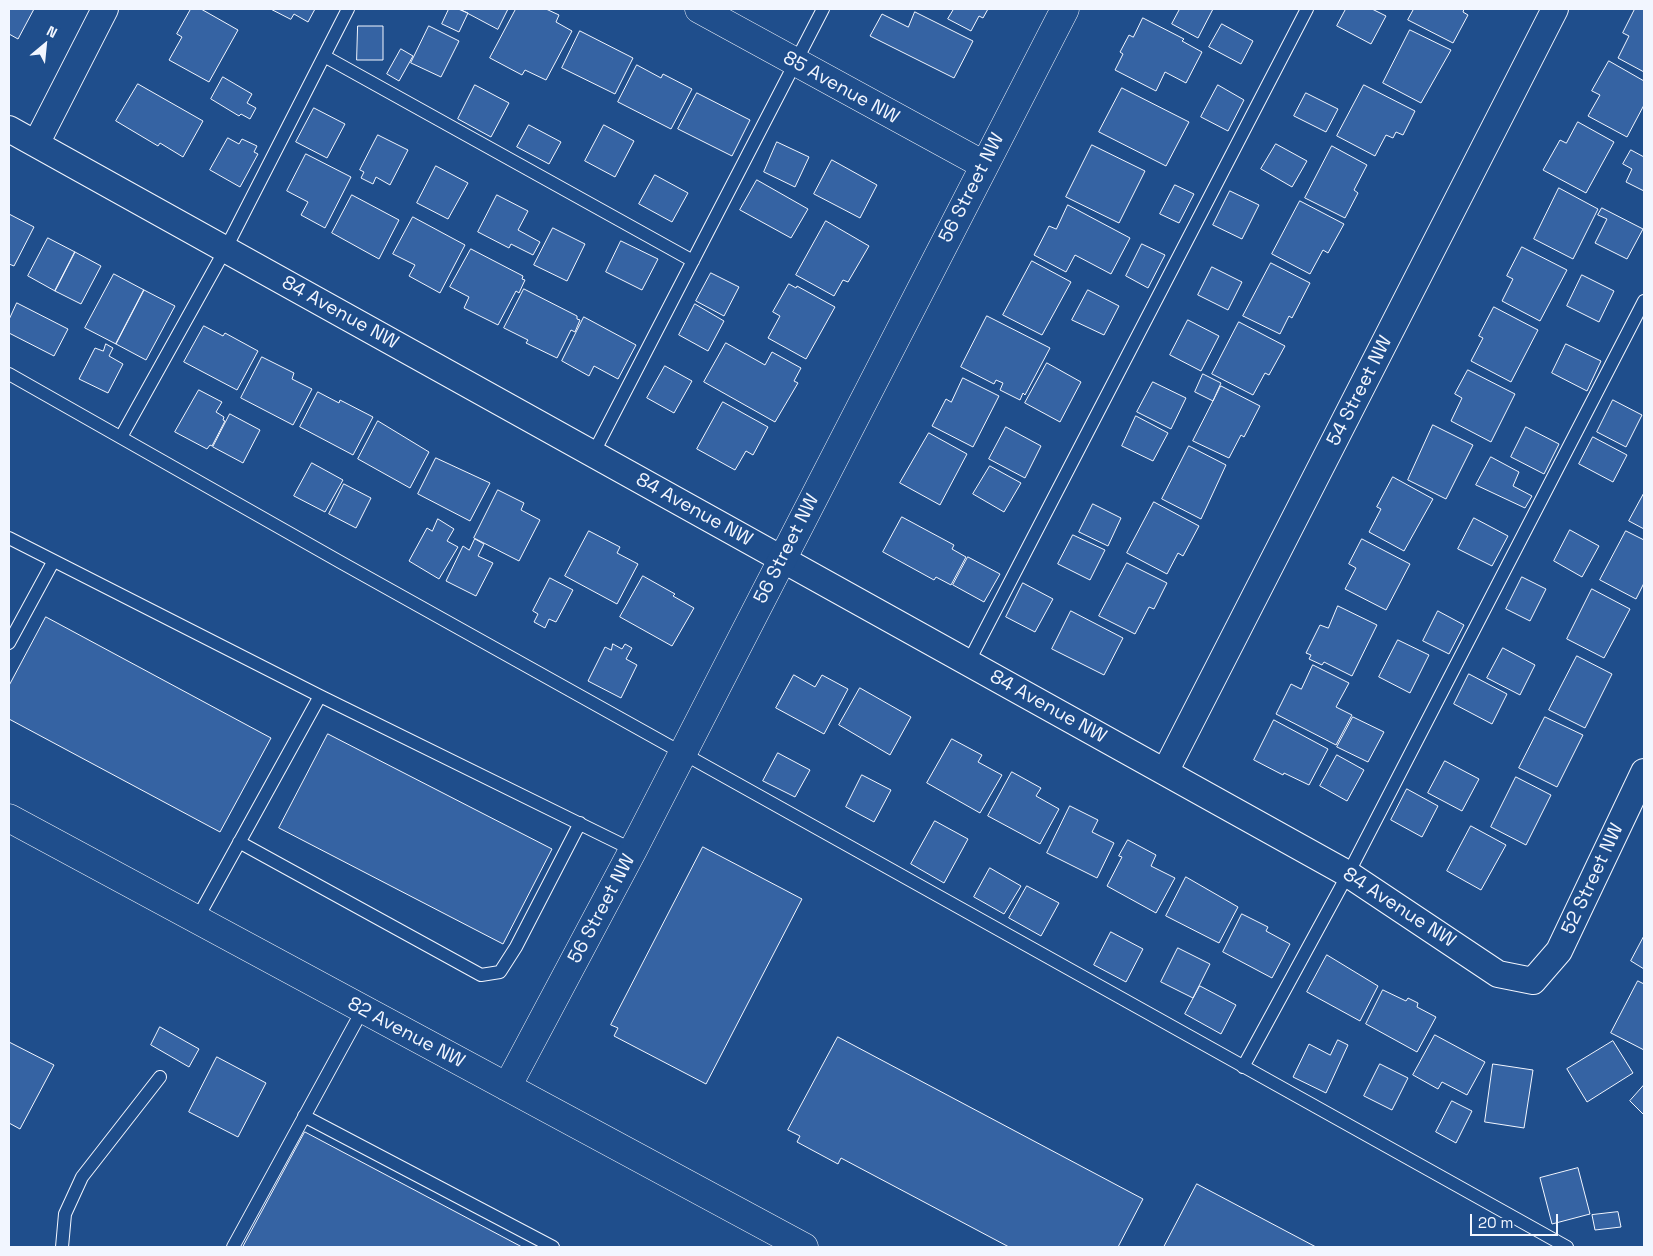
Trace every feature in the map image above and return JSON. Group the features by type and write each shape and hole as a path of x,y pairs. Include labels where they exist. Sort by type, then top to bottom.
{"street":[{"path":"36,144 105,9"},
{"name":"85 Avenue NW","path":"699,9 795,64 984,165"},
{"name":"56 Street NW","path":"507,1087 633,850 1065,9"},
{"name":"54 Street NW","path":"1165,772 1555,9"},
{"name":"84 Avenue NW","path":"9,129 1348,874 1498,974 1533,981"},
{"name":"52 Street NW","path":"1533,981 1559,952 1644,772"},
{"name":"82 Avenue NW","path":"9,818 804,1247"}],"lane":[{"path":"121,437 225,250 348,9"},
{"path":"593,454 823,9"},
{"path":"968,663 1307,9"},
{"path":"324,56 693,261"},
{"path":"1243,1067 1348,874 1644,301"},
{"path":"9,374 1243,1067 1568,1247"},
{"path":"9,538 320,696 633,850"},
{"path":"9,643 53,562"},
{"path":"197,919 320,696"},
{"path":"239,842 482,975 500,972 516,947 580,823"},
{"path":"233,1247 363,1009"},
{"path":"62,1247 65,1214 82,1177 160,1077"},
{"path":"304,1116 554,1247"}],"building":[{"path":"9,9 34,9 18,39 9,34"},
{"path":"191,9 201,9 238,30 209,82 169,60 182,37 177,34"},
{"path":"271,9 315,9 308,22 294,14 291,19"},
{"path":"449,9 458,9 468,13 459,32 442,24"},
{"path":"460,9 508,9 498,29"},
{"path":"516,9 546,9 559,15 556,22 572,31 546,80 525,70 522,75 490,58"},
{"path":"954,9 988,9 983,18 979,16 971,31 948,19"},
{"path":"1180,9 1213,9 1198,38 1172,24"},
{"path":"1346,9 1372,9 1386,16 1371,44 1337,26"},
{"path":"1414,9 1464,9 1463,12 1468,15 1453,43 1408,20"},
{"path":"1635,9 1644,9 1644,72 1618,58 1629,36 1623,33"},
{"path":"915,12 973,41 954,78 870,36 882,14 908,27"},
{"path":"1143,18 1184,39 1182,41 1202,52 1186,83 1165,72 1156,91 1115,70 1123,54 1120,52 1129,35 1133,37"},
{"path":"1222,24 1253,41 1241,64 1209,47"},
{"path":"358,26 383,26 383,60 357,60"},
{"path":"429,26 459,41 441,77 411,63"},
{"path":"1410,30 1451,50 1421,103 1383,83"},
{"path":"580,31 633,58 615,94 562,68"},
{"path":"401,49 413,56 399,81 387,74"},
{"path":"1609,61 1644,81 1644,105 1627,137 1588,116 1600,95 1592,91"},
{"path":"637,65 661,78 663,74 692,89 671,129 618,102"},
{"path":"223,77 252,94 247,103 256,108 250,119 241,114 239,116 211,99"},
{"path":"138,84 203,121 183,157 160,143 158,146 116,121"},
{"path":"475,85 509,103 491,137 458,119"},
{"path":"1218,85 1244,100 1228,131 1201,117"},
{"path":"1364,85 1415,111 1403,135 1396,132 1393,138 1386,135 1375,156 1337,136"},
{"path":"1122,88 1189,122 1166,166 1099,132"},
{"path":"697,93 750,120 732,156 678,129"},
{"path":"1306,93 1338,109 1326,132 1294,116"},
{"path":"314,108 345,124 327,158 296,142"},
{"path":"1578,122 1614,142 1586,193 1543,170 1560,140 1566,143"},
{"path":"529,125 561,142 549,164 517,147"},
{"path":"604,125 634,141 615,177 585,161"},
{"path":"378,135 408,150 390,185 376,177 373,184 361,178 364,172 360,170"},
{"path":"228,138 239,144 242,139 257,146 254,152 258,154 240,187 210,170"},
{"path":"777,142 809,157 795,187 764,172"},
{"path":"1276,144 1307,161 1292,187 1261,169"},
{"path":"1092,145 1145,171 1119,223 1066,197"},
{"path":"1332,146 1367,165 1354,190 1358,193 1345,218 1305,198"},
{"path":"1631,150 1644,157 1644,191 1626,182 1632,169 1623,164"},
{"path":"306,154 351,177 325,228 301,215 308,202 287,191"},
{"path":"832,160 877,185 860,218 814,194"},
{"path":"436,166 468,183 448,219 417,203"},
{"path":"655,175 688,193 672,222 639,204"},
{"path":"757,180 808,209 791,238 740,210"},
{"path":"1175,185 1194,194 1179,223 1160,214"},
{"path":"1559,188 1598,209 1573,259 1534,239"},
{"path":"1230,191 1259,205 1242,239 1213,225"},
{"path":"352,195 399,220 379,259 332,233"},
{"path":"497,195 528,211 518,230 540,242 533,255 511,244 509,248 478,232"},
{"path":"1300,201 1344,224 1328,253 1323,250 1310,274 1272,254"},
{"path":"1068,205 1130,238 1111,274 1075,255 1066,272 1034,255 1049,226 1056,229"},
{"path":"1602,208 1643,229 1627,259 1595,243 1607,219 1598,215"},
{"path":"9,214 34,227 14,266 9,264"},
{"path":"413,217 465,245 440,293 409,276 415,265 393,254"},
{"path":"826,221 869,246 848,282 843,280 834,296 796,275"},
{"path":"553,228 585,244 567,281 534,265"},
{"path":"48,238 75,252 55,291 28,276"},
{"path":"621,241 658,259 642,290 606,272"},
{"path":"1142,244 1165,255 1148,288 1126,276"},
{"path":"1522,247 1567,270 1540,321 1502,301 1513,279 1507,276"},
{"path":"471,249 523,276 522,279 525,280 519,293 516,291 498,325 464,308 469,297 450,287"},
{"path":"75,252 101,266 81,304 55,291"},
{"path":"1032,261 1071,282 1042,335 1003,315"},
{"path":"1271,263 1310,283 1292,318 1289,316 1280,334 1243,316"},
{"path":"1212,267 1242,282 1228,310 1198,295"},
{"path":"711,273 739,287 724,316 696,301"},
{"path":"114,274 144,290 116,344 85,328"},
{"path":"1582,275 1614,291 1599,322 1567,306"},
{"path":"789,284 796,288 797,286 835,307 806,359 768,338 780,316 773,312"},
{"path":"524,289 577,316 577,319 580,320 575,332 571,330 557,358 526,343 528,340 504,328"},
{"path":"144,290 175,306 146,360 116,344"},
{"path":"1088,290 1119,306 1104,335 1072,320"},
{"path":"17,303 68,329 54,356 9,333 9,320"},
{"path":"695,304 724,321 708,351 679,335"},
{"path":"1494,307 1538,330 1511,382 1471,361 1483,338 1479,336"},
{"path":"987,316 1050,348 1025,395 1023,393 1020,400 1000,390 1003,383 996,380 994,384 961,367"},
{"path":"584,317 636,345 618,379 594,366 589,376 562,361"},
{"path":"1188,320 1219,336 1201,371 1170,355"},
{"path":"1239,322 1285,346 1269,375 1265,373 1253,395 1212,374"},
{"path":"204,326 223,336 225,333 258,351 237,390 184,362"},
{"path":"726,343 765,365 772,352 801,368 794,381 798,383 775,422 704,382"},
{"path":"106,344 113,348 109,356 123,364 108,393 79,379 95,348 103,351"},
{"path":"1566,344 1601,361 1587,391 1552,373"},
{"path":"262,357 294,373 292,379 312,389 293,425 241,398"},
{"path":"1047,363 1081,382 1060,422 1025,403"},
{"path":"665,366 692,381 674,413 647,398"},
{"path":"1468,370 1515,394 1491,442 1451,421 1462,398 1455,394"},
{"path":"1203,374 1221,383 1213,401 1195,392"},
{"path":"963,378 999,396 973,447 932,426 946,399 951,402"},
{"path":"1153,382 1186,398 1171,429 1137,412"},
{"path":"1221,386 1260,406 1244,437 1241,435 1229,458 1193,441"},
{"path":"199,390 222,402 216,412 224,417 223,420 225,421 212,446 210,445 207,449 175,432"},
{"path":"318,392 339,403 340,400 373,417 353,455 300,427"},
{"path":"1613,400 1642,415 1626,447 1597,432"},
{"path":"723,402 768,427 753,455 746,451 735,470 697,449"},
{"path":"230,414 260,430 243,463 213,447"},
{"path":"1136,416 1168,433 1153,461 1122,446"},
{"path":"378,421 429,452 410,488 358,459"},
{"path":"1433,425 1473,445 1446,499 1408,480"},
{"path":"1006,427 1041,446 1025,478 989,459"},
{"path":"1526,427 1559,444 1544,474 1511,457"},
{"path":"929,433 967,454 940,505 900,483"},
{"path":"1593,437 1627,455 1613,482 1579,464"},
{"path":"1189,446 1226,465 1201,519 1162,499"},
{"path":"1491,457 1519,472 1513,486 1532,496 1525,508 1476,485"},
{"path":"436,458 490,483 470,521 418,494"},
{"path":"312,463 343,480 325,512 294,496"},
{"path":"990,466 1021,483 1004,512 973,494"},
{"path":"1393,477 1433,499 1404,551 1369,532 1381,509 1377,507"},
{"path":"344,484 371,498 356,528 329,514"},
{"path":"498,490 524,503 521,510 540,520 519,561 474,538"},
{"path":"1644,493 1644,529 1629,521"},
{"path":"1154,502 1199,526 1183,556 1178,553 1167,574 1127,553"},
{"path":"1093,504 1121,518 1108,546 1079,532"},
{"path":"902,517 954,545 952,549 966,557 951,585 936,577 934,580 883,552"},
{"path":"1474,518 1508,536 1492,566 1458,549"},
{"path":"438,519 454,529 447,541 458,547 439,579 409,561 427,528 432,531"},
{"path":"1570,530 1599,546 1582,577 1554,561"},
{"path":"589,531 620,547 617,553 638,564 617,604 565,576"},
{"path":"1626,531 1644,540 1644,583 1636,599 1600,580"},
{"path":"1073,535 1105,550 1090,580 1058,564"},
{"path":"475,539 484,544 478,556 493,563 476,596 446,581 463,546 469,550"},
{"path":"1362,539 1410,564 1386,610 1345,589 1356,568 1349,564"},
{"path":"968,557 1000,574 984,602 953,585"},
{"path":"1127,563 1167,583 1154,609 1149,607 1135,634 1099,616"},
{"path":"643,576 675,594 673,596 694,608 672,646 620,617"},
{"path":"1522,577 1546,589 1530,621 1506,609"},
{"path":"550,578 573,590 556,622 549,619 545,628 534,622 538,614 533,611"},
{"path":"1023,583 1053,599 1035,632 1006,617"},
{"path":"1592,589 1630,609 1604,658 1567,639"},
{"path":"1338,606 1377,625 1352,676 1324,662 1322,665 1309,659 1311,655 1306,653 1320,625 1328,628"},
{"path":"1071,611 1123,638 1104,675 1052,649"},
{"path":"1438,611 1464,625 1449,654 1423,641"},
{"path":"46,617 271,738 220,832 9,719 9,686"},
{"path":"1398,640 1429,655 1410,693 1379,677"},
{"path":"613,644 622,649 625,644 632,648 626,659 637,665 621,698 588,681 605,647 611,650"},
{"path":"1503,648 1535,665 1520,695 1487,678"},
{"path":"1577,656 1612,674 1585,728 1549,710"},
{"path":"1313,665 1349,683 1336,707 1352,715 1336,745 1276,714 1291,684 1301,689"},
{"path":"1469,674 1507,694 1492,724 1454,704"},
{"path":"794,675 815,687 822,675 848,689 824,734 776,708"},
{"path":"860,688 911,717 890,755 839,725"},
{"path":"1353,717 1384,732 1368,762 1337,747"},
{"path":"1545,717 1583,735 1557,787 1519,768"},
{"path":"1274,720 1328,749 1309,785 1284,773 1283,775 1254,760"},
{"path":"328,734 552,849 503,944 279,828"},
{"path":"952,739 982,755 978,762 1002,775 980,813 927,783"},
{"path":"778,753 810,770 795,797 763,781"},
{"path":"1337,755 1364,770 1347,801 1320,786"},
{"path":"1445,761 1479,779 1462,811 1428,793"},
{"path":"1012,772 1041,788 1036,796 1059,809 1040,844 988,816"},
{"path":"862,775 891,790 874,822 846,807"},
{"path":"1516,777 1551,795 1526,845 1491,827"},
{"path":"1407,789 1438,806 1422,837 1391,820"},
{"path":"1070,806 1098,820 1092,832 1114,843 1097,878 1047,853"},
{"path":"935,821 968,839 944,883 911,864"},
{"path":"1471,826 1506,845 1481,890 1447,871"},
{"path":"1128,840 1156,855 1151,866 1175,878 1156,913 1107,886 1122,857 1119,856"},
{"path":"703,847 802,899 706,1084 614,1036 618,1028 611,1025"},
{"path":"990,868 1021,886 1004,914 974,897"},
{"path":"1186,877 1238,907 1219,943 1166,916"},
{"path":"1027,886 1059,903 1041,936 1009,918"},
{"path":"1242,914 1268,927 1266,931 1290,944 1272,978 1223,952"},
{"path":"1111,932 1143,949 1126,982 1094,965"},
{"path":"1644,936 1644,969 1631,961"},
{"path":"1178,948 1210,964 1193,998 1161,982"},
{"path":"1327,955 1378,986 1360,1021 1307,992"},
{"path":"1638,981 1644,984 1644,1050 1611,1033"},
{"path":"1200,986 1236,1005 1221,1034 1185,1014"},
{"path":"1383,990 1406,1001 1408,998 1418,1003 1417,1007 1436,1017 1417,1052 1366,1024"},
{"path":"160,1027 199,1049 189,1067 151,1045"},
{"path":"1435,1035 1485,1062 1467,1095 1442,1082 1438,1089 1413,1075"},
{"path":"838,1037 1143,1199 1118,1247 1009,1247 841,1158 838,1164 797,1142 800,1136 788,1130"},
{"path":"1338,1040 1348,1045 1326,1093 1293,1077 1309,1044 1330,1055"},
{"path":"1613,1041 1633,1073 1587,1102 1567,1069"},
{"path":"9,1042 54,1065 20,1129 9,1123"},
{"path":"217,1057 266,1083 238,1137 189,1112"},
{"path":"1380,1064 1408,1078 1392,1110 1364,1096"},
{"path":"1493,1064 1533,1070 1524,1128 1485,1122"},
{"path":"1644,1085 1644,1115 1630,1101"},
{"path":"1452,1101 1472,1111 1456,1143 1436,1132"},
{"path":"305,1132 522,1247 243,1247"},
{"path":"1578,1168 1590,1214 1552,1224 1540,1178"},
{"path":"1197,1184 1316,1247 1164,1247"},
{"path":"1618,1212 1621,1227 1595,1230 1592,1215"}]}
